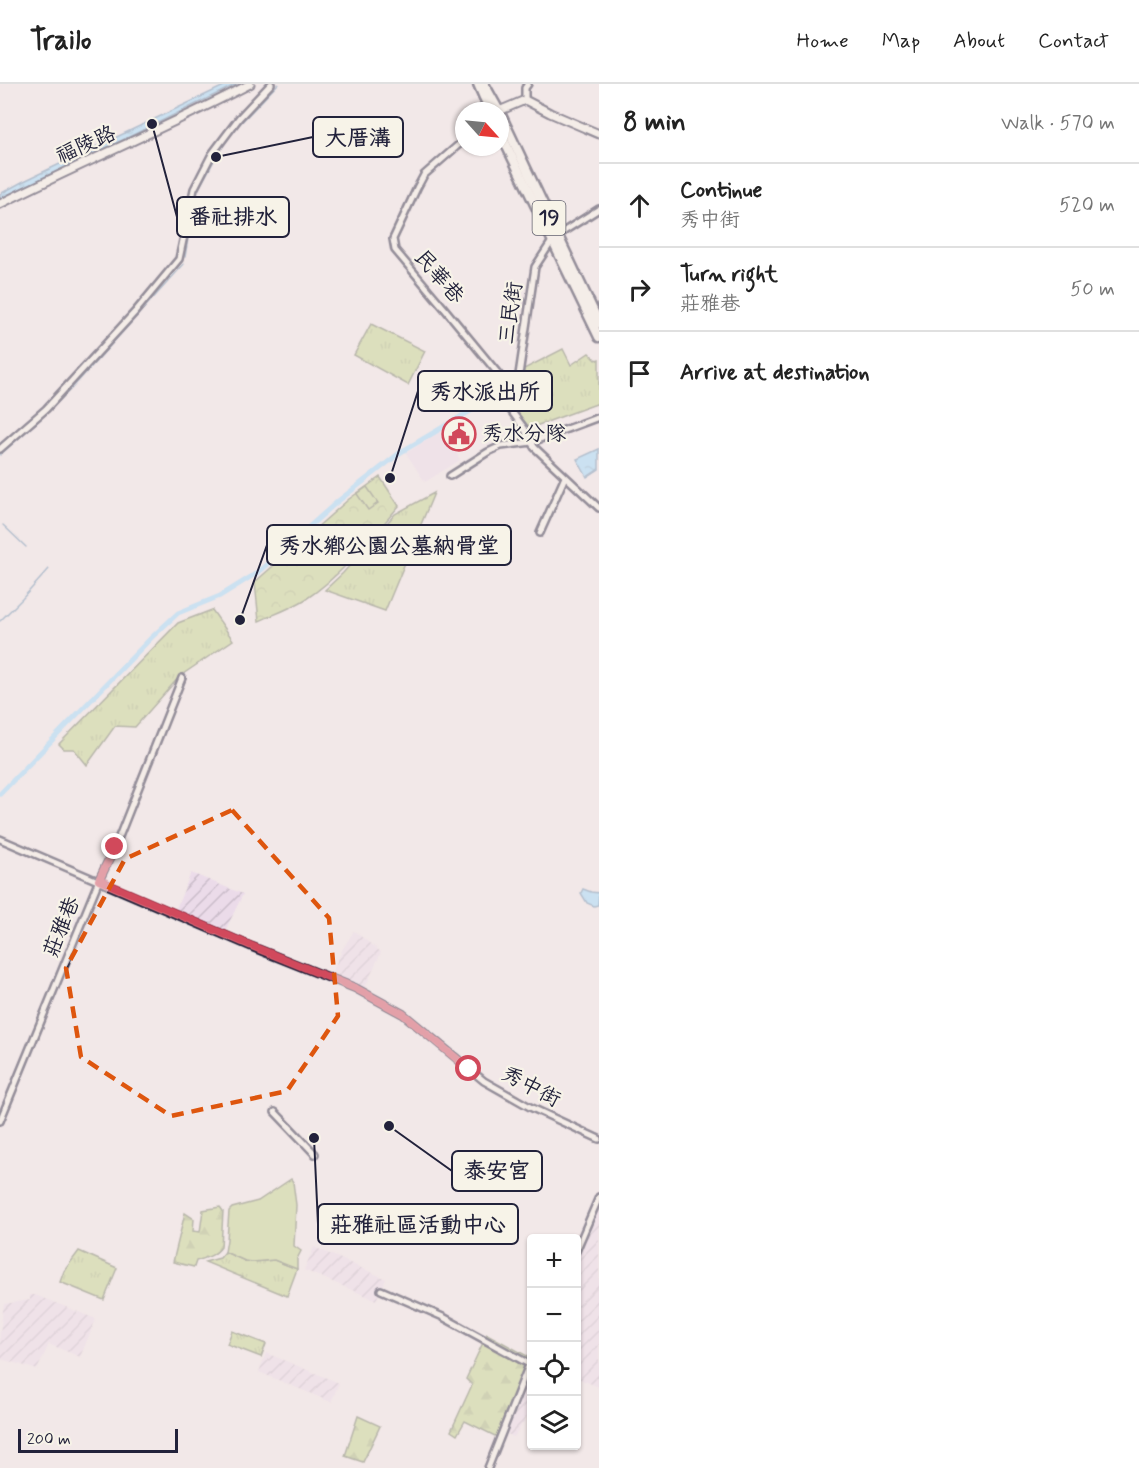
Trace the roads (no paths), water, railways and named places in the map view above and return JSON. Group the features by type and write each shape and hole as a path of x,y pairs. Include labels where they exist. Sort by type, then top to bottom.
{"main road":[{"path":"478,84 486,102"},
{"name":"19","path":"484,84 494,102"},
{"name":"19","path":"509,134 599,337"},
{"name":"19","path":"509,149 599,323"}],"street":[{"name":"福陵路","path":"0,204 250,84"},
{"path":"0,449 46,409 135,312 179,259 194,189 212,153 271,84"},
{"path":"525,100 525,88 528,84"},
{"path":"509,107 525,100"},
{"path":"525,100 599,134"},
{"name":"民華巷","path":"455,148 424,175 393,239 395,250 510,388 509,408"},
{"name":"三民街","path":"509,408 517,388 535,267 555,238 599,209"},
{"path":"509,408 534,447 599,508"},
{"path":"450,476 501,446 532,442 599,417"},
{"path":"540,533 565,477"},
{"name":"莊雅巷","path":"0,1121 123,827 182,678"},
{"name":"秀中街","path":"0,839 355,988 403,1014 484,1081 530,1107 599,1139"},
{"path":"275,1112 315,1154"},
{"path":"581,1239 599,1197"},
{"path":"381,1290 443,1317 527,1363"},
{"path":"488,1468 527,1369"}],"water":[{"path":"228,84 237,84 0,200 0,194 22,182"},
{"path":"599,449 599,469 587,477 577,459"},
{"path":"583,889 599,893 598,905 587,903 581,893"}],"waterway":[{"path":"185,257 195,196 233,131 278,84"},
{"path":"0,455 73,387 184,264"},
{"path":"0,794 178,613 220,596 257,573 337,502 401,452 489,400 508,394"},
{"path":"3,525 26,547"},
{"path":"0,621 49,569"}],"place":[{"name":"番社排水","path":"152,124"},
{"name":"大厝溝","path":"216,157"},
{"name":"秀水分隊","path":"459,434"},
{"name":"秀水派出所","path":"390,478"},
{"name":"秀水鄉公園公墓納骨堂","path":"240,620"},
{"name":"泰安宮","path":"389,1126"},
{"name":"莊雅社區活動中心","path":"314,1138"}]}
